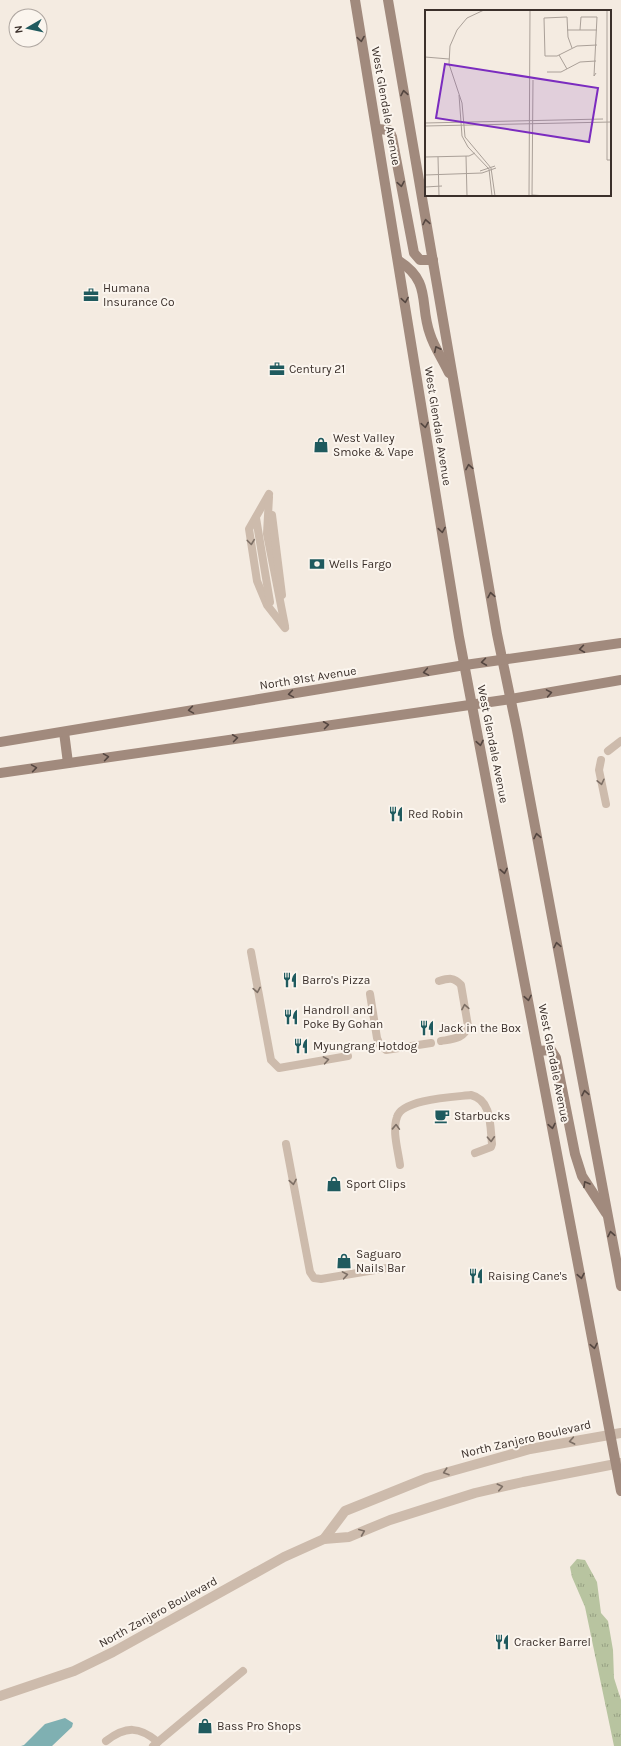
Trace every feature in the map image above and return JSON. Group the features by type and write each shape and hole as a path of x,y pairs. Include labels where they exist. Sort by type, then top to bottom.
{"main road":[{"name":"West Glendale Avenue","path":"355,0 472,705 610,1434 618,1464 621,1491"},
{"name":"West Glendale Avenue","path":"388,0 502,660 511,699 621,1286"},
{"path":"377,129 389,130 392,137 414,253 420,260 433,260"},
{"path":"399,261 412,271 420,282 430,334 454,384"},
{"name":"North 91st Avenue","path":"0,742 465,665 621,643"},
{"path":"0,773 472,705 621,680"},
{"path":"64,732 68,763"},
{"path":"538,1051 551,1050 556,1058 575,1154 582,1176 608,1217"}],"street":[{"name":"North Zanjero Boulevard","path":"324,1538 345,1511 427,1478 512,1453 621,1433"},
{"name":"North Zanjero Boulevard","path":"0,1696 74,1671 113,1652 284,1558 324,1538 349,1537 390,1520 475,1493 618,1464"}],"lane":[{"path":"269,494 267,534 285,628 271,610 257,581 249,529 269,494"},
{"path":"608,752 621,741"},
{"path":"601,760 599,770 606,804"},
{"path":"251,952 271,1060 279,1068 348,1056"},
{"path":"439,981 451,978 457,980 461,985 468,1026 466,1033 462,1037 441,1041"},
{"path":"370,994 377,1038 380,1045 386,1050 431,1043"},
{"path":"400,1165 395,1130 397,1116 402,1108 414,1103 471,1095 478,1096 484,1102 487,1110 492,1144 491,1147 475,1153"},
{"path":"286,1144 310,1272 314,1278 321,1279 387,1268"},
{"path":"106,1741 120,1732 130,1729 141,1730 155,1744 243,1671"}],"green space":[{"path":"577,1559 585,1560 597,1582 601,1613 608,1621 613,1650 614,1678 621,1700 621,1746 614,1746 585,1607 572,1577 570,1567"}],"water":[{"path":"65,1718 73,1723 72,1727 52,1746 21,1746 24,1745 45,1724"}],"place":[{"name":"Humana Insurance Co","path":"91,295"},
{"name":"Century 21","path":"277,369"},
{"name":"West Valley Smoke & Vape","path":"321,445"},
{"name":"Wells Fargo","path":"317,564"},
{"name":"Red Robin","path":"396,814"},
{"name":"Barro's Pizza","path":"290,980"},
{"name":"Handroll and Poke By Gohan","path":"291,1017"},
{"name":"Jack in the Box","path":"427,1028"},
{"name":"Myungrang Hotdog","path":"301,1046"},
{"name":"Starbucks","path":"442,1116"},
{"name":"Sport Clips","path":"334,1184"},
{"name":"Saguaro Nails Bar","path":"344,1261"},
{"name":"Raising Cane's","path":"476,1276"},
{"name":"Cracker Barrel","path":"502,1642"},
{"name":"Bass Pro Shops","path":"205,1726"}]}
